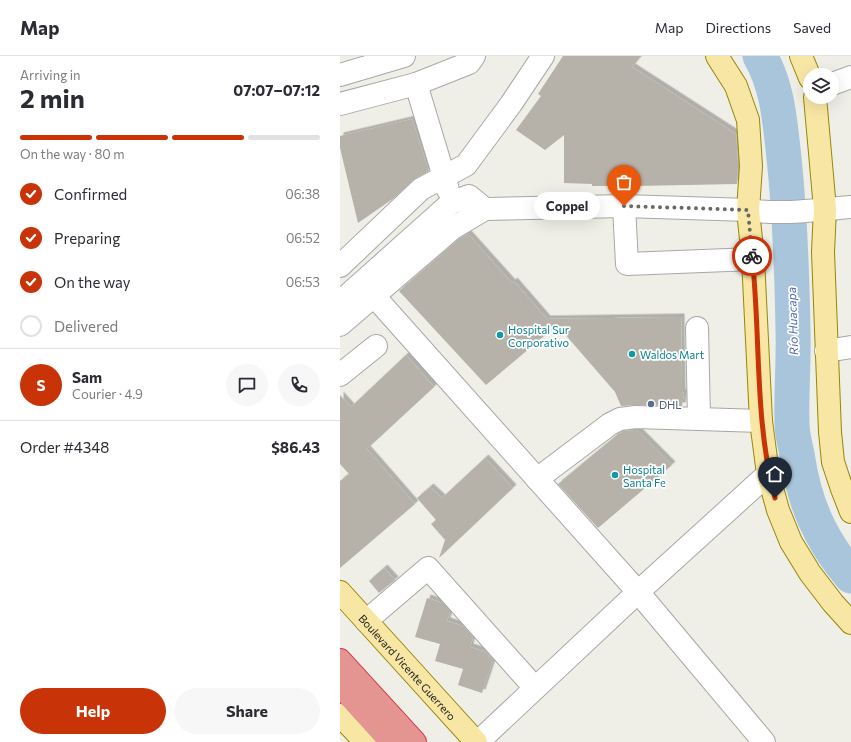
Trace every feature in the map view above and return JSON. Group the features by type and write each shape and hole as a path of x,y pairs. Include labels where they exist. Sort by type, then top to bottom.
{"highway":[{"path":"340,660 415,742"},
{"path":"340,686 391,742"}],"main road":[{"path":"717,56 736,86 748,120 755,211 753,259 761,421 768,474 778,510 792,542 810,573 833,604 851,623"},
{"path":"801,56 806,68"},
{"path":"815,104 830,432 833,462 851,512"},
{"name":"Boulevard Vicente Guerrero","path":"340,592 477,742"},
{"path":"340,715 365,742"}],"street":[{"path":"340,75 404,56"},
{"path":"340,104 416,84 469,63 474,56"},
{"path":"340,302 448,191 511,104 543,56"},
{"path":"839,81 851,77"},
{"path":"416,84 448,191 453,228"},
{"path":"340,266 421,189 448,191 469,196 485,209"},
{"path":"624,206 627,264 753,259"},
{"path":"340,325 453,228 485,209 624,206 755,211 821,210 851,207"},
{"path":"340,284 419,221"},
{"path":"374,296 638,592 764,742"},
{"path":"698,328 699,418"},
{"path":"340,375 376,346"},
{"path":"826,351 851,348"},
{"path":"537,479 610,424 620,419 636,417 761,421"},
{"path":"477,742 638,592 768,474"},
{"path":"366,621 428,568 535,688"}],"building":[{"path":"563,56 641,56 632,67 736,134 738,166 737,184 592,186 592,184 564,183 564,135 545,150 516,130 541,96 538,94"},
{"path":"412,119 429,171 413,180 394,198 358,223 340,148 340,136"},
{"path":"468,234 512,283 514,281 547,319 681,317 682,393 684,392 682,406 621,406 615,392 557,325 486,385 399,291 460,238"},
{"path":"406,355 434,387 367,449 415,504 340,568 340,481 349,474 340,464 340,395 351,407"},
{"name":"Hospital Santa Fe","path":"637,430 672,465 598,528 558,484 617,435 624,431"},
{"path":"485,458 513,488 439,558 445,540 431,524 436,520 417,498 430,487 442,498"},
{"path":"384,568 395,580 379,593 369,581"},
{"path":"427,598 443,603 450,611 447,621 463,626 473,637 470,647 486,652 493,660 482,693 458,685 463,669 435,661 440,644 415,637"}],"waterway":[{"name":"Río Huacapa","path":"760,56 771,80 777,106 786,179 792,287 793,435 804,488 815,519 830,548 851,576"}],"way so far":[{"path":"624,206 748,210 752,256"}],"place":[{"name":"Coppel","path":"624,206"},
{"name":"Hospital Sur Corporativo","path":"500,335"},
{"name":"Waldos Mart","path":"632,354"},
{"name":"DHL","path":"651,404"},
{"name":"Hospital Santa Fe","path":"615,475"}],"route":[{"path":"752,256 761,421 768,474 775,498"}]}
